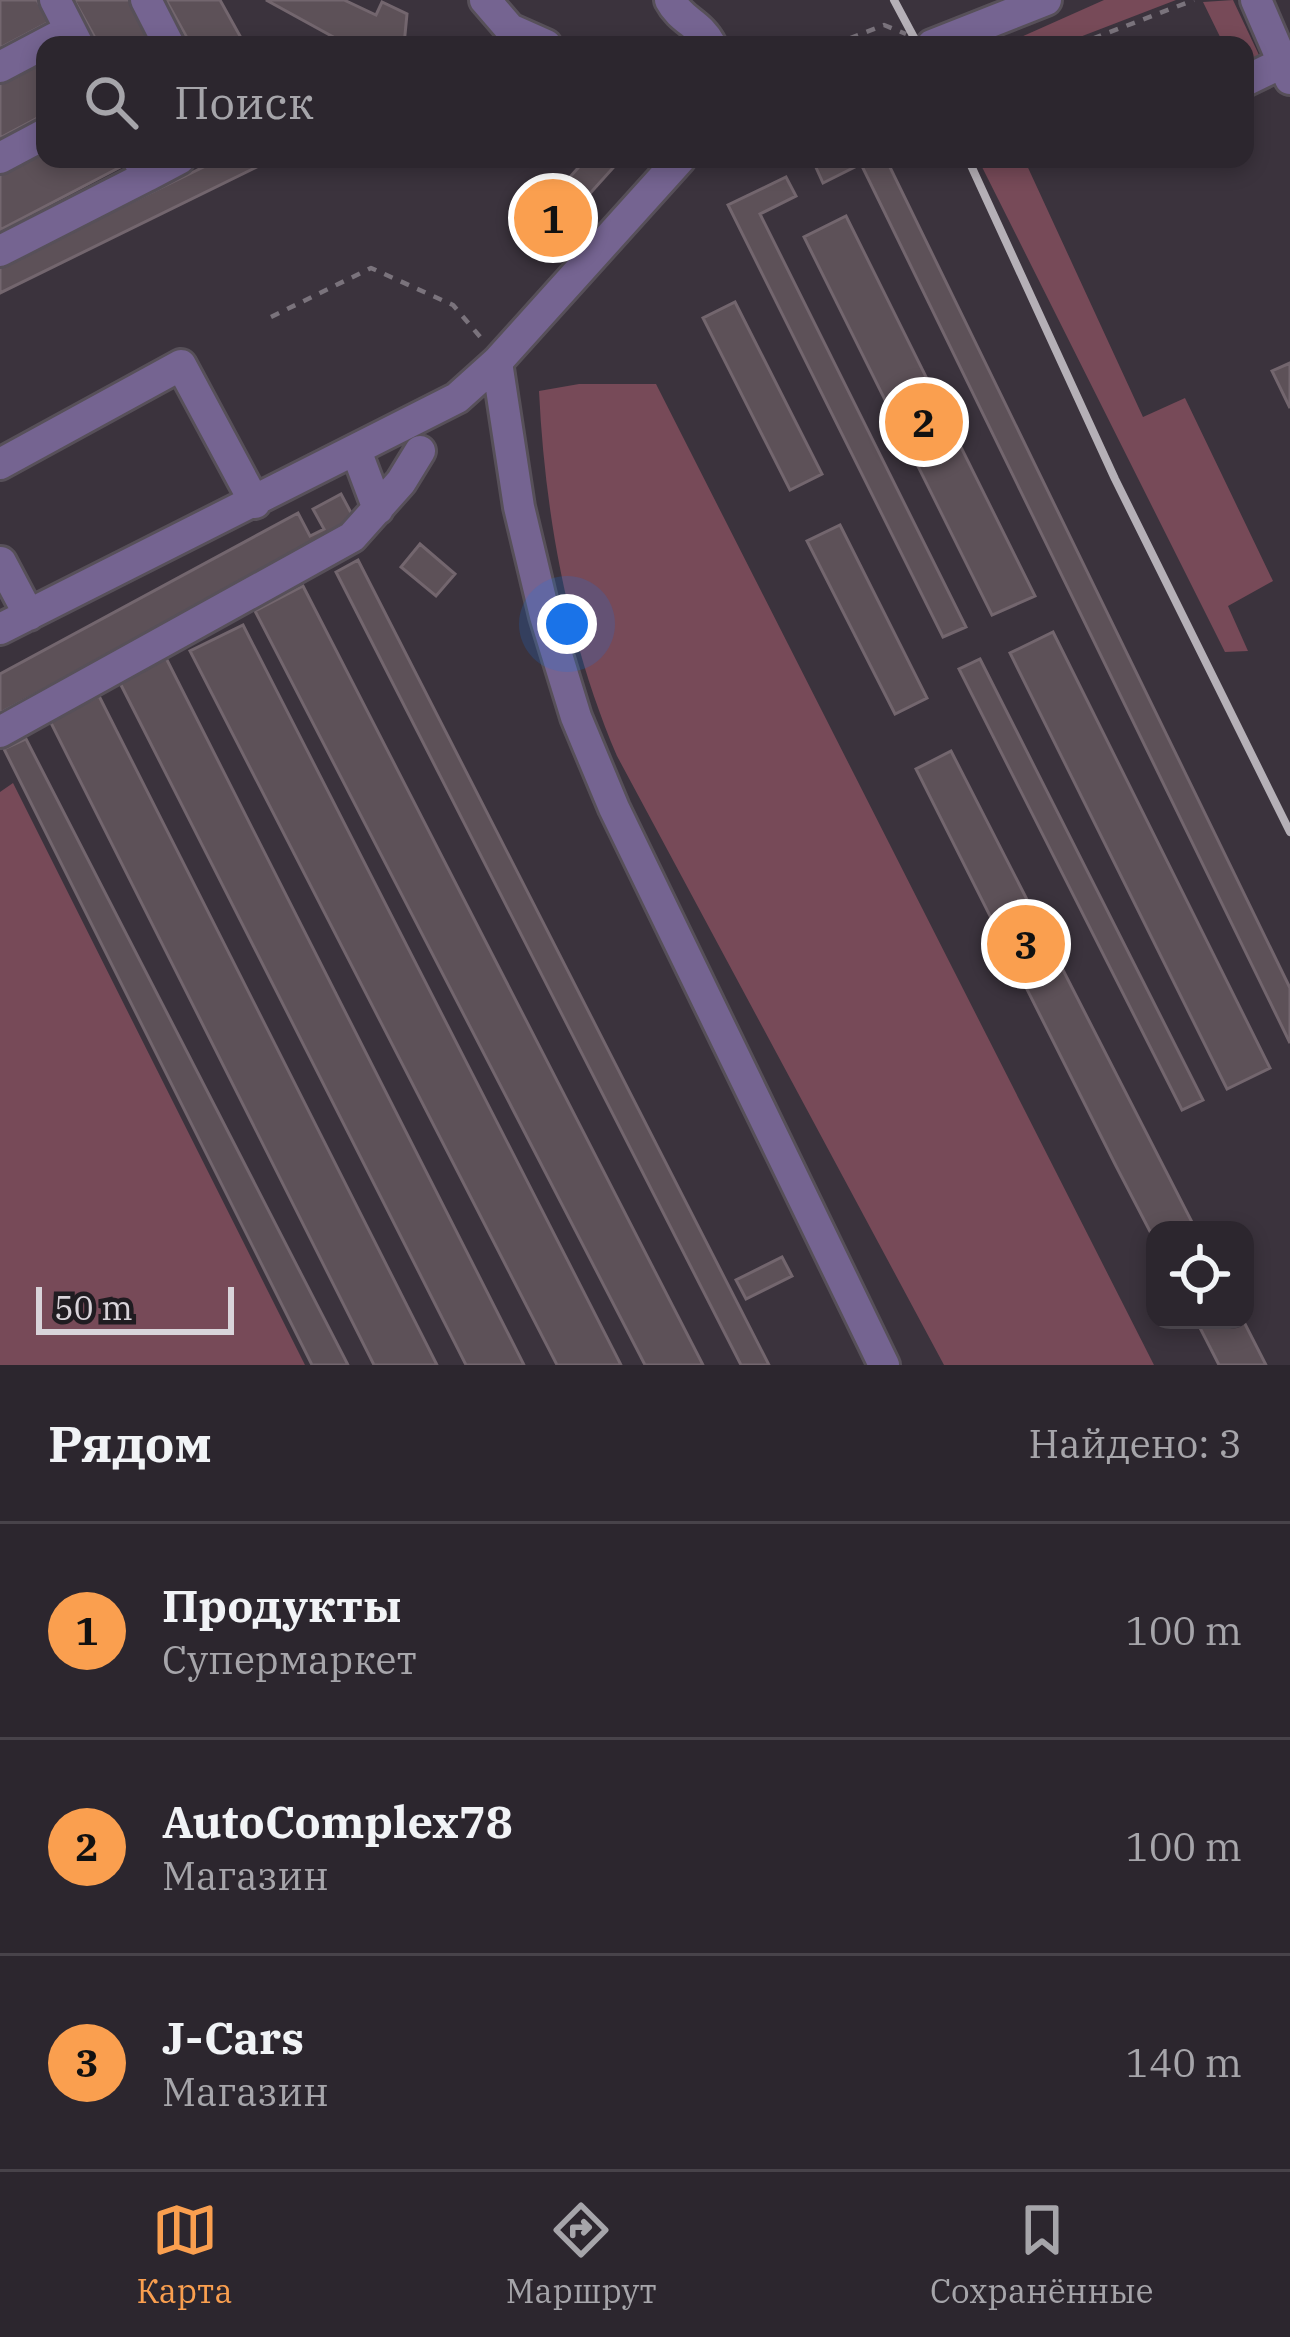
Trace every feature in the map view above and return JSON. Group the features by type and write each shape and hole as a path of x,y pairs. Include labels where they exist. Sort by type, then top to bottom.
{"street":[{"path":"55,0 73,36"},
{"path":"146,0 164,36"},
{"path":"485,0 510,29 526,36"},
{"path":"670,0 678,15 701,26 706,36"},
{"path":"955,36 1046,0"},
{"path":"1254,79 1286,71 1256,0"},
{"path":"0,67 36,53"},
{"path":"0,158 36,139"},
{"path":"0,251 142,168"},
{"path":"0,629 457,398 497,362 672,168"},
{"path":"497,362 519,507 576,717 614,808 884,1365"},
{"path":"0,464 181,364 255,503"},
{"path":"0,732 352,537 420,451"},
{"path":"356,453 378,509"},
{"path":"1,562 29,615"}],"path":[{"path":"1100,36 1194,0"},
{"path":"271,317 371,268 453,304 497,362"}],"shaded area":[{"path":"1104,0 1176,0 1082,36 1023,36"},
{"path":"1233,0 1250,36 1220,36 1203,2"},
{"path":"983,168 1028,168 1143,417 1185,398 1273,581 1228,606 1248,651 1225,652"},
{"path":"579,384 656,384 1154,1365 944,1365 617,756 600,712 572,623 553,531 539,391"},
{"path":"13,783 305,1365 0,1365 0,792"}],"building":[{"path":"0,0 37,0 49,22 0,48"},
{"path":"74,0 132,0 151,36 94,36"},
{"path":"166,0 220,0 240,36 186,36"},
{"path":"266,0 344,0 376,15 382,2 407,14 405,36 332,36"},
{"path":"36,64 36,119 0,138 0,82"},
{"path":"36,154 36,168 118,168 0,230 0,173"},
{"path":"201,168 255,168 0,293 0,266"},
{"path":"578,168 613,168 548,240 528,224"},
{"path":"816,168 853,168 823,183"},
{"path":"863,168 890,168 1290,988 1290,1043"},
{"path":"786,177 796,196 760,214 966,627 943,637 728,205"},
{"path":"846,216 1035,596 992,615 804,237"},
{"path":"735,302 822,474 790,490 703,318"},
{"path":"1290,363 1290,408 1272,371"},
{"path":"341,494 356,522 0,713 0,674 298,513 310,536 324,529 313,509"},
{"path":"840,525 927,698 895,714 807,541"},
{"path":"420,544 455,574 436,596 401,567"},
{"path":"358,560 769,1365 741,1365 336,572"},
{"path":"303,586 703,1365 645,1365 255,611"},
{"path":"243,625 621,1365 557,1365 190,651"},
{"path":"1053,632 1270,1068 1227,1089 1010,653"},
{"path":"166,658 524,1365 466,1365 120,683"},
{"path":"980,659 1203,1100 1182,1110 959,669"},
{"path":"99,696 437,1365 374,1365 50,721"},
{"path":"26,739 348,1365 312,1365 4,749"},
{"path":"951,751 1191,1221 1146,1224 916,769"},
{"path":"782,1257 792,1276 746,1299 736,1280"},
{"path":"1201,1329 1248,1329 1266,1365 1219,1365"}],"railway":[{"path":"894,0 913,36"},
{"path":"972,168 1115,479 1290,832"}],"place":[{"name":"Продукты","path":"553,218"},
{"name":"AutoComplex78","path":"924,422"},
{"name":"J-Cars","path":"1026,944"}]}
